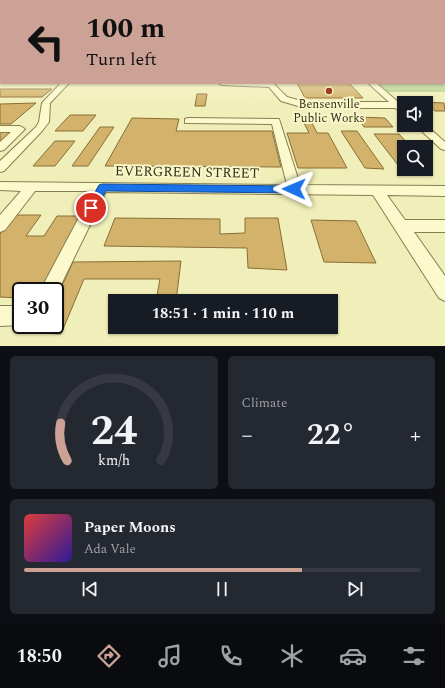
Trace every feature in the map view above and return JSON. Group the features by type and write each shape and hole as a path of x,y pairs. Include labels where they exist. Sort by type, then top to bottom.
{"street":[{"path":"0,168 39,129 44,122 46,103 64,84"},
{"path":"269,84 284,99 305,105 397,105"},
{"path":"373,84 397,105"},
{"path":"188,121 276,121 294,189"},
{"path":"0,129 21,130 0,148"},
{"path":"428,132 445,147"},
{"name":"EVERGREEN STREET","path":"0,186 445,191"},
{"path":"0,226 31,186"},
{"path":"54,282 102,187"},
{"path":"377,190 445,292"},
{"path":"401,226 445,226"},
{"path":"0,316 12,316"}],"green space":[{"path":"376,84 445,84 445,92 386,92"}],"building":[{"name":"Bensenville Public Works","path":"298,84 350,84 363,98 305,98"},
{"path":"0,89 52,89 42,97 0,97"},
{"path":"197,94 207,94 205,106 195,106"},
{"path":"433,102 444,103 445,111 435,111 433,109"},
{"path":"36,103 11,124 0,124 0,104"},
{"path":"70,115 96,115 83,131 55,131"},
{"path":"357,117 385,118 393,127 364,127"},
{"path":"132,118 179,119 176,131 272,131 281,167 105,166"},
{"path":"304,123 312,123 317,133 328,133 347,168 298,168 287,133 309,133"},
{"path":"100,127 114,127 88,166 72,166"},
{"path":"0,131 12,131 0,142"},
{"path":"341,131 357,131 384,169 365,168"},
{"path":"374,134 399,134 405,140 397,140 397,164"},
{"path":"55,141 75,141 55,166 33,166"},
{"path":"15,215 41,215 26,236 44,236 57,216 82,216 48,282 12,282 12,298 0,297 0,234"},
{"path":"115,218 220,219 220,234 245,233 245,218 278,218 287,270 248,268 247,248 104,246"},
{"path":"311,220 356,221 376,263 324,262"},
{"path":"181,261 177,294 157,294 160,279 84,279 64,327 64,282 73,262"}],"place":[{"name":"Bensenville Public Works","path":"329,91"}],"route":[{"path":"91,208 102,187 294,189"}]}
